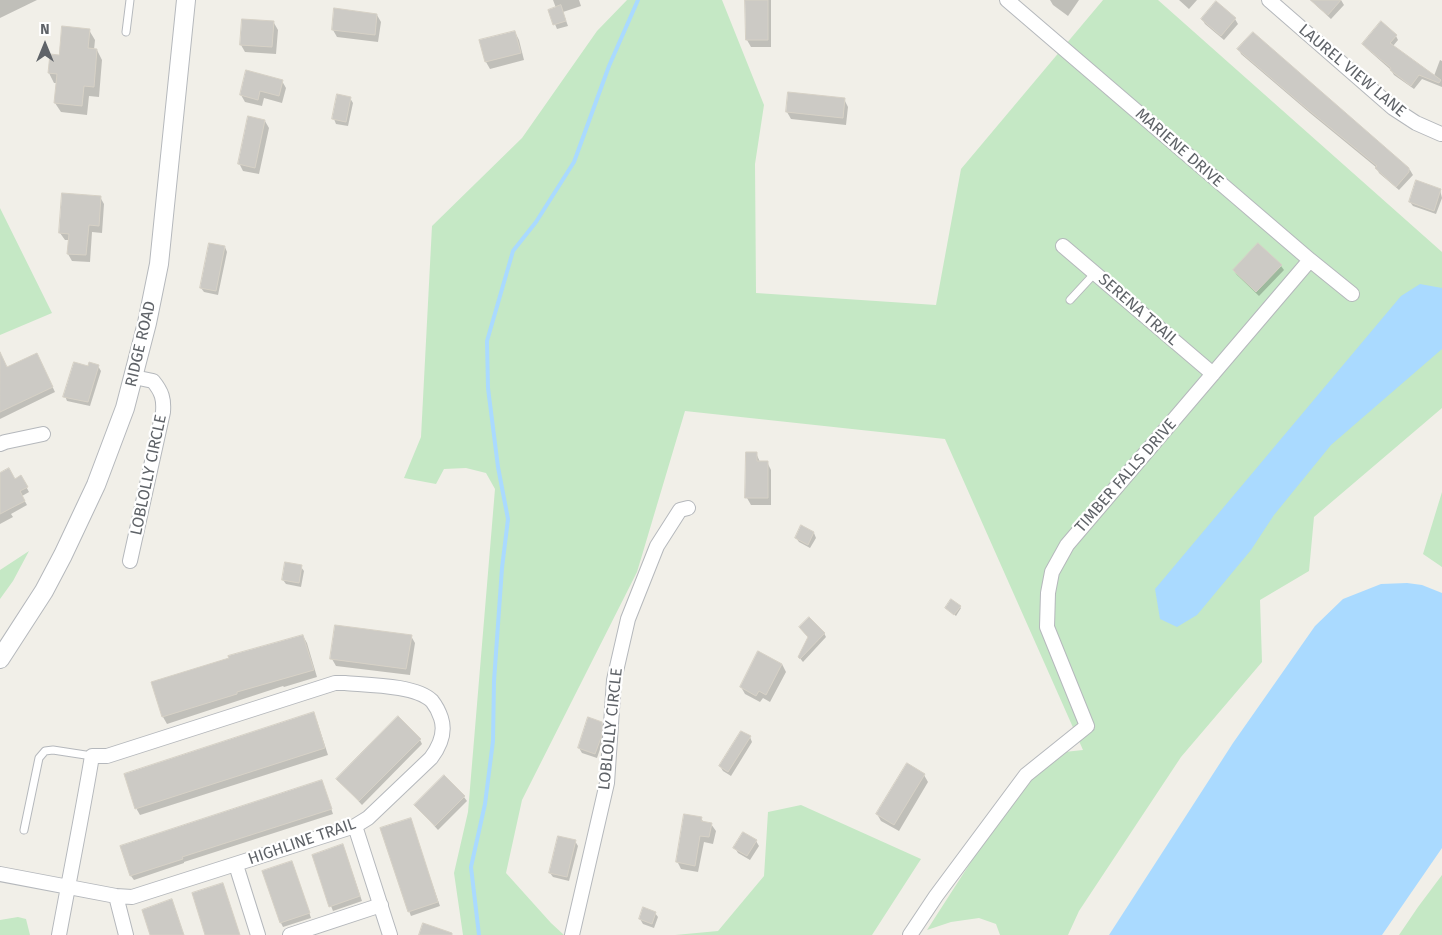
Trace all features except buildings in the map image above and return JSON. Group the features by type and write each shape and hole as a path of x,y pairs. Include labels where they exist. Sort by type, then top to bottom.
{"street":[{"name":"RIDGE ROAD","path":"0,659 44,591 81,519 111,449 134,377 159,264 186,0"},
{"name":"MARIENE DRIVE","path":"1007,0 1352,294"},
{"name":"LAUREL VIEW LANE","path":"1269,0 1393,108 1416,123 1441,134"},
{"name":"SERENA TRAIL","path":"1063,246 1214,374"},
{"name":"TIMBER FALLS DRIVE","path":"910,935 936,896 1026,775 1087,726 1047,627 1048,593 1052,572 1067,544 1310,260"},
{"name":"LOBLOLLY CIRCLE","path":"130,561 163,412 164,400 153,381 134,377"},
{"path":"0,444 43,434"},
{"name":"LOBLOLLY CIRCLE","path":"572,935 607,783 614,680 628,619 657,546 680,510 688,508"},
{"name":"HIGHLINE TRAIL","path":"0,874 116,896 132,897 355,826 368,818 438,750 443,735 443,723 432,701 424,695 410,690 335,683 107,756 92,756"},
{"path":"59,935 92,756"},
{"path":"355,826 390,935"},
{"path":"236,865 258,935"},
{"path":"116,896 126,935"},
{"path":"290,935 381,905"}],"lane":[{"path":"126,32 130,0"},
{"path":"1070,300 1095,274"},
{"path":"24,830 39,758 45,751 53,750 92,756"}],"green space":[{"path":"627,0 722,0 764,105 755,164 756,293 936,305 961,169 1103,0 1158,0 1442,252 1442,408 1314,517 1309,571 1260,600 1262,662 1181,757 1079,911 1068,935 1000,935 996,924 979,918 951,922 927,930 1016,792 1055,753 1083,750 945,439 685,411 637,572 522,800 506,873 564,935 463,935 454,873 468,812 495,489 486,473 466,468 444,469 436,484 404,478 421,437 432,226 522,138 597,31"},
{"path":"0,208 52,313 0,335"},
{"path":"1442,492 1442,567 1423,554"},
{"path":"29,551 13,581 0,599 0,570"},
{"path":"801,805 921,859 872,935 675,935 718,931 764,876 768,812"},
{"path":"1442,875 1442,935 1399,935 1418,907"},
{"path":"18,917 26,919 30,935 0,935 0,920"}],"water":[{"path":"1420,284 1442,288 1442,349 1331,445 1274,515 1251,550 1197,615 1177,627 1160,619 1155,589 1401,296"},
{"path":"1407,583 1422,585 1442,593 1442,848 1382,935 1109,935 1233,743 1315,626 1343,599 1381,584"}],"waterway":[{"path":"479,935 471,867 485,804 493,741 494,681 502,568 508,519 498,467 488,388 487,341 513,251 536,222 574,162 609,66 638,0"}]}
